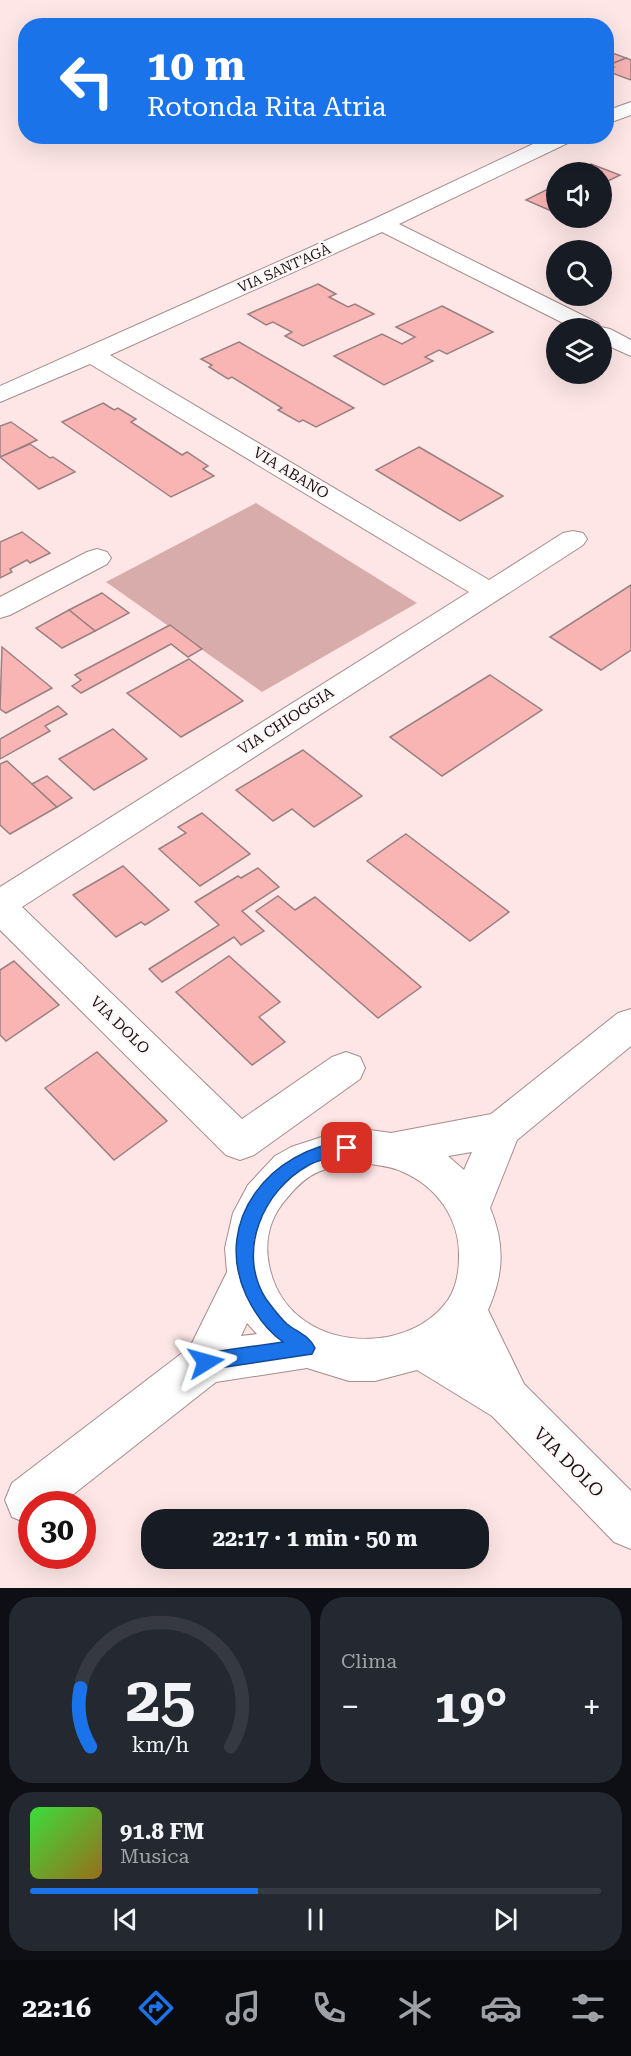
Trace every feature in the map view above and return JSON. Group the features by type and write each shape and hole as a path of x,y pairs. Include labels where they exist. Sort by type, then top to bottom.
{"street":[{"path":"614,115 631,108"},
{"name":"VIA SANT'AGÀ","path":"0,395 382,224 550,144"},
{"path":"382,224 570,318"},
{"path":"612,339 631,349"},
{"name":"VIA ABANO","path":"93,355 489,592"},
{"name":"VIA CHIOGGIA","path":"0,906 573,539"},
{"path":"0,609 97,558"},
{"name":"VIA DOLO","path":"0,906 240,1143 279,1176"},
{"path":"393,1150 501,1129 631,1024"},
{"path":"240,1143 346,1068"},
{"path":"470,1206 501,1129"},
{"path":"363,1146 393,1150 424,1162 442,1175 451,1182 470,1206 482,1241 480,1276 466,1310 447,1332 422,1349 384,1360 344,1360 306,1348 279,1329 259,1305 247,1277 245,1240 256,1205 279,1176 303,1159 332,1149 363,1146"},
{"path":"40,1491 206,1362 247,1277"},
{"name":"VIA DOLO","path":"466,1310 508,1400"},
{"path":"206,1362 306,1348"},
{"name":"VIA DOLO","path":"422,1349 508,1400 631,1525"}],"shaded area":[{"path":"256,503 417,603 262,692 106,582"}],"building":[{"path":"614,54 626,58 614,63"},
{"path":"626,58 631,60 631,80 614,74 614,63"},
{"path":"612,172 620,175 612,179"},
{"path":"546,190 546,209 526,200"},
{"path":"318,284 336,294 329,297 348,307 355,304 374,314 303,346 285,336 292,332 273,322 266,325 248,314"},
{"path":"442,306 493,332 447,354 439,350 425,357 433,361 384,385 334,356 382,334 402,344 415,337 396,327"},
{"path":"239,342 354,408 316,427 303,420 299,422 278,410 282,408 232,377 228,379 201,359"},
{"path":"103,403 114,410 118,408 136,419 131,422 182,455 187,452 208,466 203,469 214,476 171,497 62,422"},
{"path":"11,422 37,440 0,457 0,426"},
{"path":"30,444 75,472 39,489 0,457"},
{"path":"419,447 503,496 460,521 376,470"},
{"path":"22,532 50,553 30,563 27,560 10,569 12,572 0,578 0,542"},
{"path":"631,585 631,650 601,670 550,637"},
{"path":"102,593 129,613 95,631 69,610"},
{"path":"69,610 95,631 62,648 36,628"},
{"path":"170,625 202,649 188,657 171,644 81,693 72,686 81,680 75,675"},
{"path":"2,647 52,688 6,713 0,709"},
{"path":"189,659 243,701 181,737 127,693"},
{"path":"490,675 542,710 442,776 390,737"},
{"path":"58,706 67,714 45,726 50,731 0,759 0,739"},
{"path":"113,729 147,759 94,790 59,759"},
{"path":"303,750 362,796 314,827 292,809 273,821 236,790"},
{"path":"7,761 57,807 10,834 0,825 0,764"},
{"path":"47,776 72,798 57,807 32,784"},
{"path":"202,813 250,854 200,886 159,849 186,833 178,827"},
{"path":"406,834 509,912 470,941 367,861"},
{"path":"123,866 169,910 145,925 141,922 116,937 73,895"},
{"path":"258,868 279,887 242,911 264,931 241,945 234,937 162,982 149,969 219,925 195,902 238,876 241,878"},
{"path":"278,896 295,910 315,897 421,987 378,1018 256,911"},
{"path":"229,956 280,1002 259,1017 285,1042 252,1065 176,992"},
{"path":"14,961 59,1005 6,1041 0,1035 0,970"},
{"path":"97,1052 167,1121 114,1160 45,1088"}],"route":[{"path":"206,1362 306,1348 279,1329 259,1305 247,1277 245,1240 256,1205 279,1176 303,1159 332,1149 347,1148"}]}
